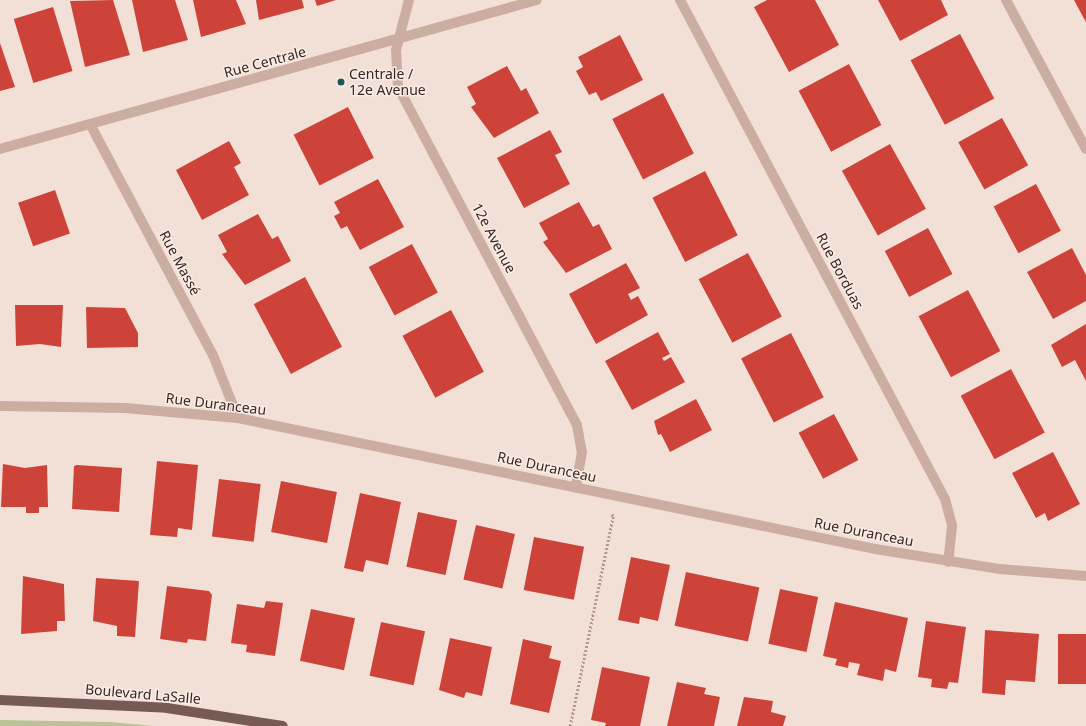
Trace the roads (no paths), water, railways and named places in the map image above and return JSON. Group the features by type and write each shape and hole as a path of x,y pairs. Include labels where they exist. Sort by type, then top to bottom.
{"main road":[{"name":"Boulevard LaSalle","path":"0,700 167,708 283,726"}],"street":[{"name":"12e Avenue","path":"409,0 395,62 398,87 581,434 582,452 576,487"},
{"name":"Rue Centrale","path":"0,149 537,0"},
{"name":"Rue Borduas","path":"680,0 945,499 952,526 948,562"},
{"path":"1006,0 1086,149"},
{"name":"Rue Massé","path":"90,124 213,355 238,418"},
{"name":"Rue Duranceau","path":"0,406 125,408 238,418 948,562 1086,576"}],"place":[{"name":"Centrale / 12e Avenue","path":"341,82"}]}
